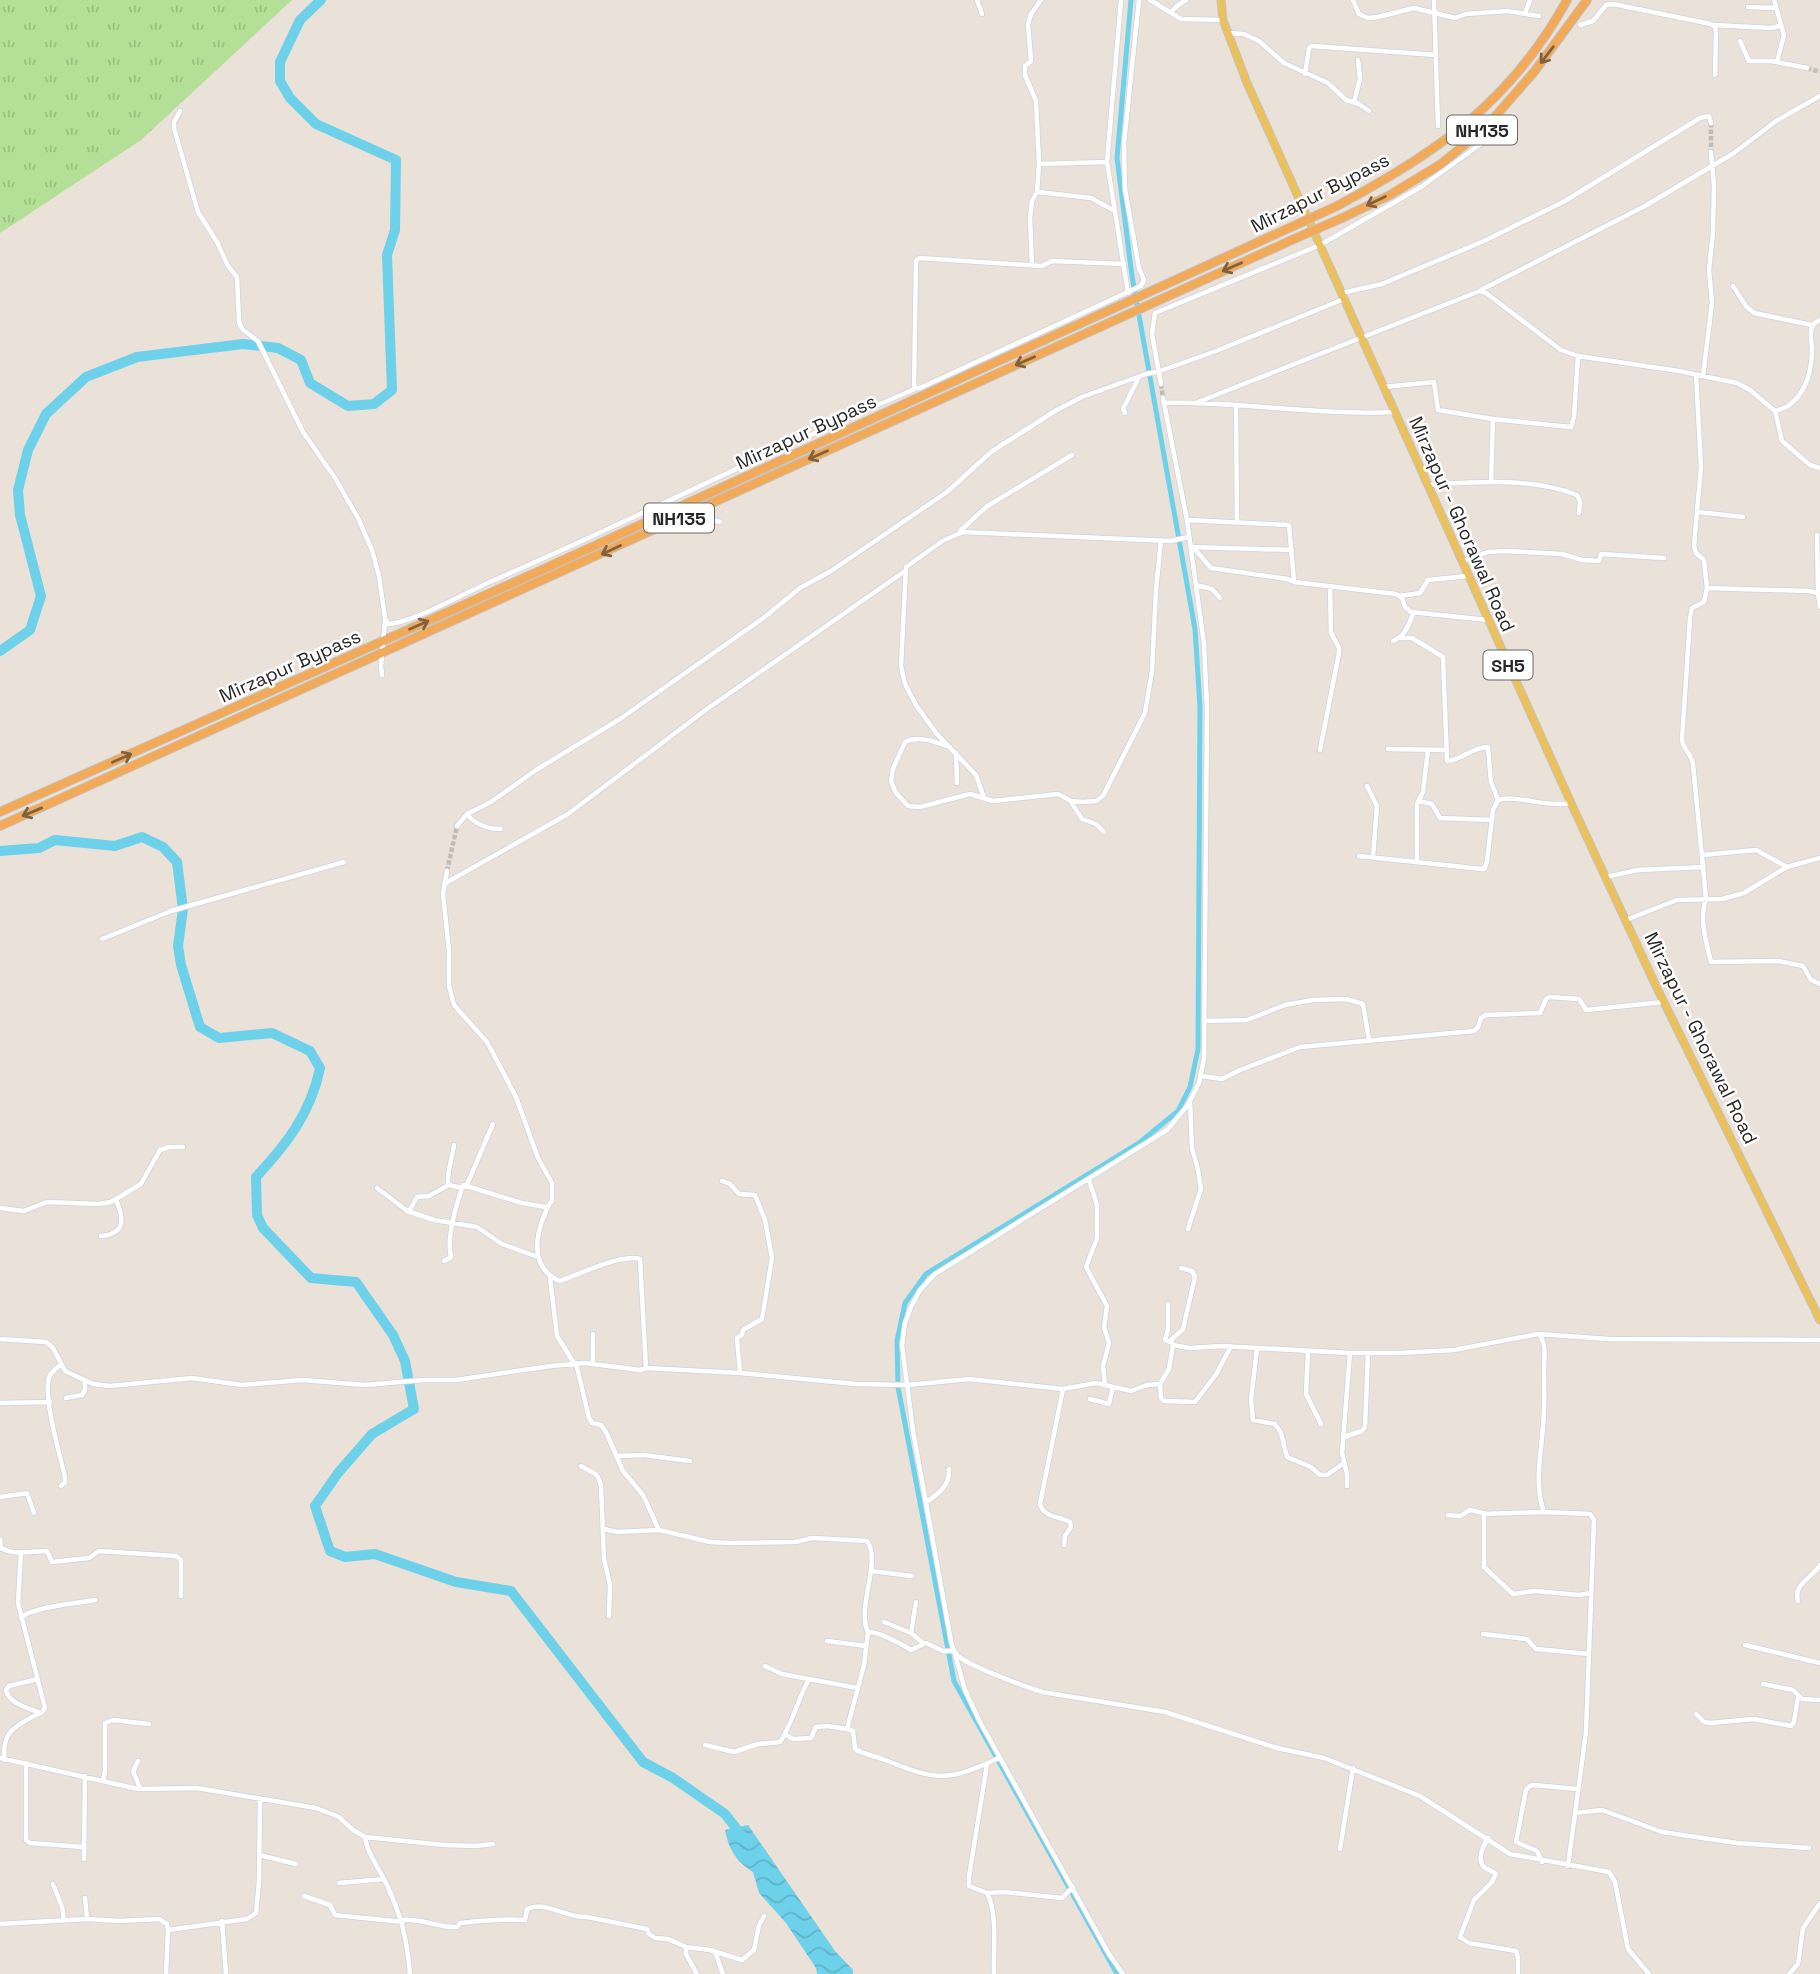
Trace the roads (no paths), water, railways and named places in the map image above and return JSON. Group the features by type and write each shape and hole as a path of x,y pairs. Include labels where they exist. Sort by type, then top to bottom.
{"highway":[{"name":"Mirzapur Bypass","path":"0,812 383,642 1337,206 1427,154 1474,118 1515,78 1552,29 1567,0"},
{"name":"Mirzapur Bypass","path":"0,826 1390,195 1441,164 1486,127 1534,72 1587,0"}],"main road":[{"name":"Mirzapur - Ghorawal Road","path":"1221,0 1227,33 1247,83 1571,803 1664,1002 1816,1303 1820,1320"}],"street":[{"path":"977,0 982,14"},
{"path":"1032,265 1030,217 1032,201 1037,192 1039,164 1036,101 1024,71 1031,61 1029,19 1041,0"},
{"path":"1121,0 1107,162 1130,292"},
{"path":"385,620 391,624 418,614 1141,286 1144,280 1139,268 1125,189 1124,152 1130,65 1139,0"},
{"path":"1150,0 1181,19 1223,20"},
{"path":"1171,13 1186,0"},
{"path":"1353,0 1359,14 1368,18 1389,15 1408,8 1426,9 1435,14 1438,12 1455,18 1486,12 1539,16"},
{"path":"1434,0 1438,126"},
{"path":"1525,13 1530,0"},
{"path":"1774,0 1779,26 1784,35 1777,62"},
{"path":"1580,24 1596,18 1606,5 1616,2 1714,25 1771,28 1779,26"},
{"path":"1748,7 1775,8"},
{"path":"1714,25 1715,75"},
{"path":"1227,33 1244,34 1259,41 1284,64 1328,83 1346,100 1369,111"},
{"path":"1740,41 1749,61 1777,62 1807,68"},
{"path":"1305,74 1312,46 1436,55"},
{"path":"1354,102 1360,79 1358,61"},
{"path":"1198,402 1480,291 1645,206 1734,153 1776,121 1820,96"},
{"path":"180,111 174,128 195,204 226,263 237,277 240,326 260,345 303,432 335,478 367,536 379,576 385,620 383,675"},
{"path":"457,827 467,814 491,802 536,770 633,710 766,616 800,588 831,571 955,486 1004,442 1072,402 1272,330 1344,296 1382,284 1484,241 1565,201 1700,118 1709,116 1711,123"},
{"path":"1161,384 1152,334 1155,313 1320,245 1421,187 1482,143"},
{"path":"1703,376 1712,303 1709,270 1714,182 1711,152"},
{"path":"1039,164 1107,162"},
{"path":"1037,192 1091,198 1114,210"},
{"path":"915,389 918,258 1042,266 1052,261 1124,264"},
{"path":"1733,286 1745,306 1754,313 1812,325 1820,320"},
{"path":"1480,291 1540,332 1554,346 1578,356 1744,385 1775,411 1782,441 1810,465 1819,469"},
{"path":"1775,411 1787,408 1802,393 1811,365 1812,325"},
{"path":"1384,387 1434,382 1438,410 1571,427 1578,356"},
{"path":"1696,375 1701,467 1694,549 1704,560 1707,588 1704,602 1692,608 1689,618 1682,740 1692,757 1704,867 1704,932 1711,962 1790,963 1805,968 1811,980 1820,984"},
{"path":"1125,413 1122,409 1139,376"},
{"path":"1123,1974 1070,1890 999,1759 970,1701 951,1651 905,1385 903,1335 911,1307 920,1290 935,1274 1167,1130 1190,1101 1201,1076 1205,1021 1207,709 1204,644 1191,547 1164,400 1362,414 1395,412"},
{"path":"1236,406 1237,522"},
{"path":"1492,481 1493,419"},
{"path":"444,884 568,814 717,702 905,570 926,552 958,533 986,507 1072,455"},
{"path":"1427,485 1492,481 1568,492 1579,498 1579,513"},
{"path":"692,501 709,519 720,522"},
{"path":"1698,512 1743,516"},
{"path":"1186,520 1288,524 1291,530 1294,582"},
{"path":"958,533 1170,541 1189,537"},
{"path":"1816,535 1820,607"},
{"path":"950,747 926,740 905,742 891,776 896,793 905,804 915,808 964,794 999,801 1058,794 1071,801 1089,802 1103,796 1130,739 1143,720 1152,671 1161,540"},
{"path":"1191,547 1292,551"},
{"path":"1191,547 1211,568 1400,596 1420,593 1428,580 1469,576"},
{"path":"1462,561 1488,552 1506,551 1562,554 1590,561 1599,561 1601,554 1664,558"},
{"path":"905,570 902,678 928,722 976,775 984,798"},
{"path":"1196,586 1212,589 1220,598"},
{"path":"1320,750 1339,653 1331,633 1330,586"},
{"path":"1707,588 1818,593"},
{"path":"1400,596 1405,607 1414,612 1488,620"},
{"path":"1401,638 1411,625 1414,612"},
{"path":"1359,856 1484,869 1498,800 1491,782 1488,747 1472,750 1448,762 1444,657 1412,638 1393,641"},
{"path":"1388,749 1446,750"},
{"path":"1417,862 1418,802 1423,792 1428,750"},
{"path":"956,752 957,783"},
{"path":"1367,786 1377,806 1373,857"},
{"path":"1498,800 1510,798 1553,805 1571,803"},
{"path":"1071,801 1082,819 1096,824 1104,832"},
{"path":"1418,802 1432,804 1440,818 1492,820"},
{"path":"467,814 472,821 492,829 501,829"},
{"path":"1702,855 1756,850 1787,867"},
{"path":"1626,920 1677,900 1727,898 1744,893 1787,867 1820,858"},
{"path":"102,939 171,911 344,862"},
{"path":"1606,877 1637,870 1704,867"},
{"path":"447,871 444,884 451,996 457,1010 481,1034 516,1097 538,1158 552,1183 552,1201 546,1207 536,1241 539,1258 550,1277 557,1336 575,1363 589,1418 592,1423 603,1427 626,1475 646,1501 659,1530"},
{"path":"1201,1076 1222,1079 1292,1049 1474,1031 1481,1018 1486,1015 1540,1013 1549,997 1579,999 1586,1010 1664,1002"},
{"path":"1205,1021 1247,1020 1285,1005 1313,1000 1346,999 1363,1004 1369,1040"},
{"path":"1188,1229 1200,1189 1192,1148 1190,1101"},
{"path":"444,1261 451,1257 449,1244 453,1216 493,1124"},
{"path":"449,1186 447,1175 453,1160 454,1145"},
{"path":"0,1208 24,1211 47,1202 98,1205 116,1199 141,1184 160,1150 183,1147"},
{"path":"1089,1180 1097,1205 1097,1238 1086,1267 1107,1306 1104,1327 1110,1343 1104,1360 1105,1385"},
{"path":"722,1181 730,1184 739,1194 755,1195 765,1220 772,1258 761,1319 743,1330 742,1335 737,1338 740,1373"},
{"path":"407,1210 410,1210 417,1197 429,1196 449,1186 464,1187 546,1207"},
{"path":"377,1188 380,1193 417,1216 477,1227 502,1244 539,1258"},
{"path":"101,1236 117,1231 122,1222 122,1213 116,1199"},
{"path":"550,1277 559,1281 606,1264 640,1258 646,1368"},
{"path":"1181,1268 1192,1271 1195,1278 1183,1329 1172,1343 1169,1369 1160,1384 1161,1398 1164,1401 1195,1402 1217,1373 1231,1346"},
{"path":"1168,1304 1165,1340 1189,1348 1231,1346 1350,1353 1454,1350 1538,1334 1609,1339 1820,1340"},
{"path":"593,1334 593,1363"},
{"path":"1538,1334 1545,1350 1544,1425 1539,1463 1539,1490 1544,1512"},
{"path":"0,1339 46,1342 53,1348 65,1371 93,1384 110,1387 192,1378 242,1385 302,1380 353,1384 465,1380 575,1363 895,1385 969,1379 1063,1389 1091,1384 1105,1385 1131,1391 1160,1384"},
{"path":"1257,1348 1251,1400 1253,1420 1275,1424 1281,1433 1287,1457 1311,1467 1320,1475 1327,1475 1344,1463"},
{"path":"1308,1351 1305,1388 1311,1407 1321,1424"},
{"path":"1347,1486 1342,1453 1350,1353"},
{"path":"1344,1437 1362,1431 1365,1427 1367,1353"},
{"path":"60,1365 50,1375 50,1402 65,1477 61,1486"},
{"path":"66,1398 82,1395 85,1380"},
{"path":"1090,1399 1109,1404 1114,1387"},
{"path":"1063,1389 1040,1504 1047,1515 1070,1522 1071,1527 1064,1545"},
{"path":"0,1403 50,1402"},
{"path":"616,1456 643,1455 690,1461"},
{"path":"581,1466 594,1472 601,1482 604,1559 610,1585 609,1616"},
{"path":"926,1502 942,1490 949,1479 949,1469"},
{"path":"0,1497 27,1493 34,1513"},
{"path":"1448,1515 1458,1516 1470,1510 1488,1514 1590,1514 1594,1518 1586,1732 1569,1866"},
{"path":"1488,1514 1484,1514 1483,1518 1484,1567 1510,1592 1517,1594 1553,1591 1579,1595 1591,1593"},
{"path":"604,1529 617,1532 659,1530 731,1544 795,1542 813,1538 867,1541 870,1545 871,1571 864,1614 868,1632 847,1729"},
{"path":"0,1539 3,1550 21,1553 48,1551 54,1562 89,1558 99,1551 176,1556 181,1560 181,1596"},
{"path":"21,1553 17,1595 46,1708 8,1734 3,1743 3,1759 140,1789 197,1788 327,1811 339,1816 365,1837 444,1845 493,1844"},
{"path":"1798,1601 1798,1588 1820,1565"},
{"path":"871,1571 912,1576"},
{"path":"21,1619 25,1614 68,1603 95,1600"},
{"path":"911,1633 916,1602"},
{"path":"884,1622 911,1633 924,1643 951,1651 963,1659 1041,1692 1170,1713 1278,1748 1324,1758 1353,1768 1420,1796 1488,1838 1506,1853 1542,1862 1604,1870 1612,1874 1618,1892 1628,1950 1649,1974"},
{"path":"868,1632 901,1642 909,1650 924,1643"},
{"path":"1483,1634 1527,1639 1536,1649 1589,1654"},
{"path":"827,1641 866,1646"},
{"path":"1745,1645 1820,1663"},
{"path":"765,1666 782,1674 857,1688"},
{"path":"38,1679 9,1685 6,1690 7,1696 12,1700 41,1713"},
{"path":"705,1745 734,1752 758,1744 778,1743 786,1735 793,1711 809,1679"},
{"path":"1696,1714 1704,1722 1710,1723 1754,1719 1791,1726 1794,1723 1798,1697 1793,1690 1763,1684"},
{"path":"1798,1697 1820,1700"},
{"path":"103,1780 105,1723 113,1720 149,1724"},
{"path":"786,1735 793,1739 811,1738 816,1727 847,1729 853,1731 854,1747 857,1751 917,1773 943,1777 999,1759"},
{"path":"138,1761 133,1771 140,1789"},
{"path":"26,1763 26,1840 30,1843 83,1847"},
{"path":"989,1763 969,1886 987,1893 1062,1898 1070,1890"},
{"path":"1340,1849 1353,1768"},
{"path":"84,1859 85,1779"},
{"path":"1542,1862 1537,1851 1516,1842 1526,1790 1534,1785 1577,1789"},
{"path":"168,1930 247,1919 256,1913 260,1801"},
{"path":"1575,1813 1602,1810 1662,1832 1737,1843 1809,1848"},
{"path":"365,1837 367,1849 401,1922 410,1974"},
{"path":"1488,1838 1481,1851 1481,1861 1496,1874 1492,1882 1474,1900 1460,1937 1469,1943 1516,1951 1518,1974"},
{"path":"259,1855 296,1864"},
{"path":"339,1882 382,1880"},
{"path":"53,1884 64,1920"},
{"path":"987,1893 993,1921 994,1974"},
{"path":"304,1896 331,1906 335,1915 431,1923 450,1928 457,1927 460,1923 481,1923 487,1920 524,1920 527,1909 534,1906 556,1909 577,1919 586,1917 647,1929 655,1938 668,1939 686,1947 741,1960 754,1950 761,1918 764,1916"},
{"path":"85,1898 87,1919"},
{"path":"1789,1974 1798,1964 1803,1928 1820,1903"},
{"path":"0,1924 87,1919 159,1919 167,1924 168,1930 166,1974"},
{"path":"222,1921 226,1974"},
{"path":"686,1947 686,1954 697,1974"},
{"path":"715,1952 723,1974"}],"water":[{"path":"748,1825 835,1951 853,1970 853,1974 817,1974 816,1968 786,1923 759,1893 753,1872 734,1854 725,1830"}],"waterway":[{"path":"0,651 30,630 41,596 20,515 18,490 28,450 46,414 86,377 137,357 243,344 278,348 301,360 310,383 348,406 374,404 392,390 387,255 395,230 396,160 316,124 290,98 280,81 280,62 300,20 321,0"},
{"path":"1117,1974 954,1681 898,1387 897,1341 905,1303 926,1274 1139,1143 1178,1111 1190,1087 1198,1049 1200,707 1195,629 1132,276 1117,158 1131,0"},
{"path":"0,851 39,848 55,840 115,846 142,837 163,847 177,862 183,909 178,946 200,1027 219,1038 272,1033 310,1051 320,1068 304,1114 277,1153 256,1177 257,1215 263,1228 311,1278 356,1282 393,1335 405,1361 414,1409 372,1434 338,1473 315,1506 330,1551 345,1557 375,1554 456,1582 511,1591 643,1762 673,1778 725,1814 743,1837"}],"tunnel":[{"path":"1807,68 1820,72"},
{"path":"1711,123 1711,152"},
{"path":"1161,384 1163,398"},
{"path":"447,871 457,826"}]}
